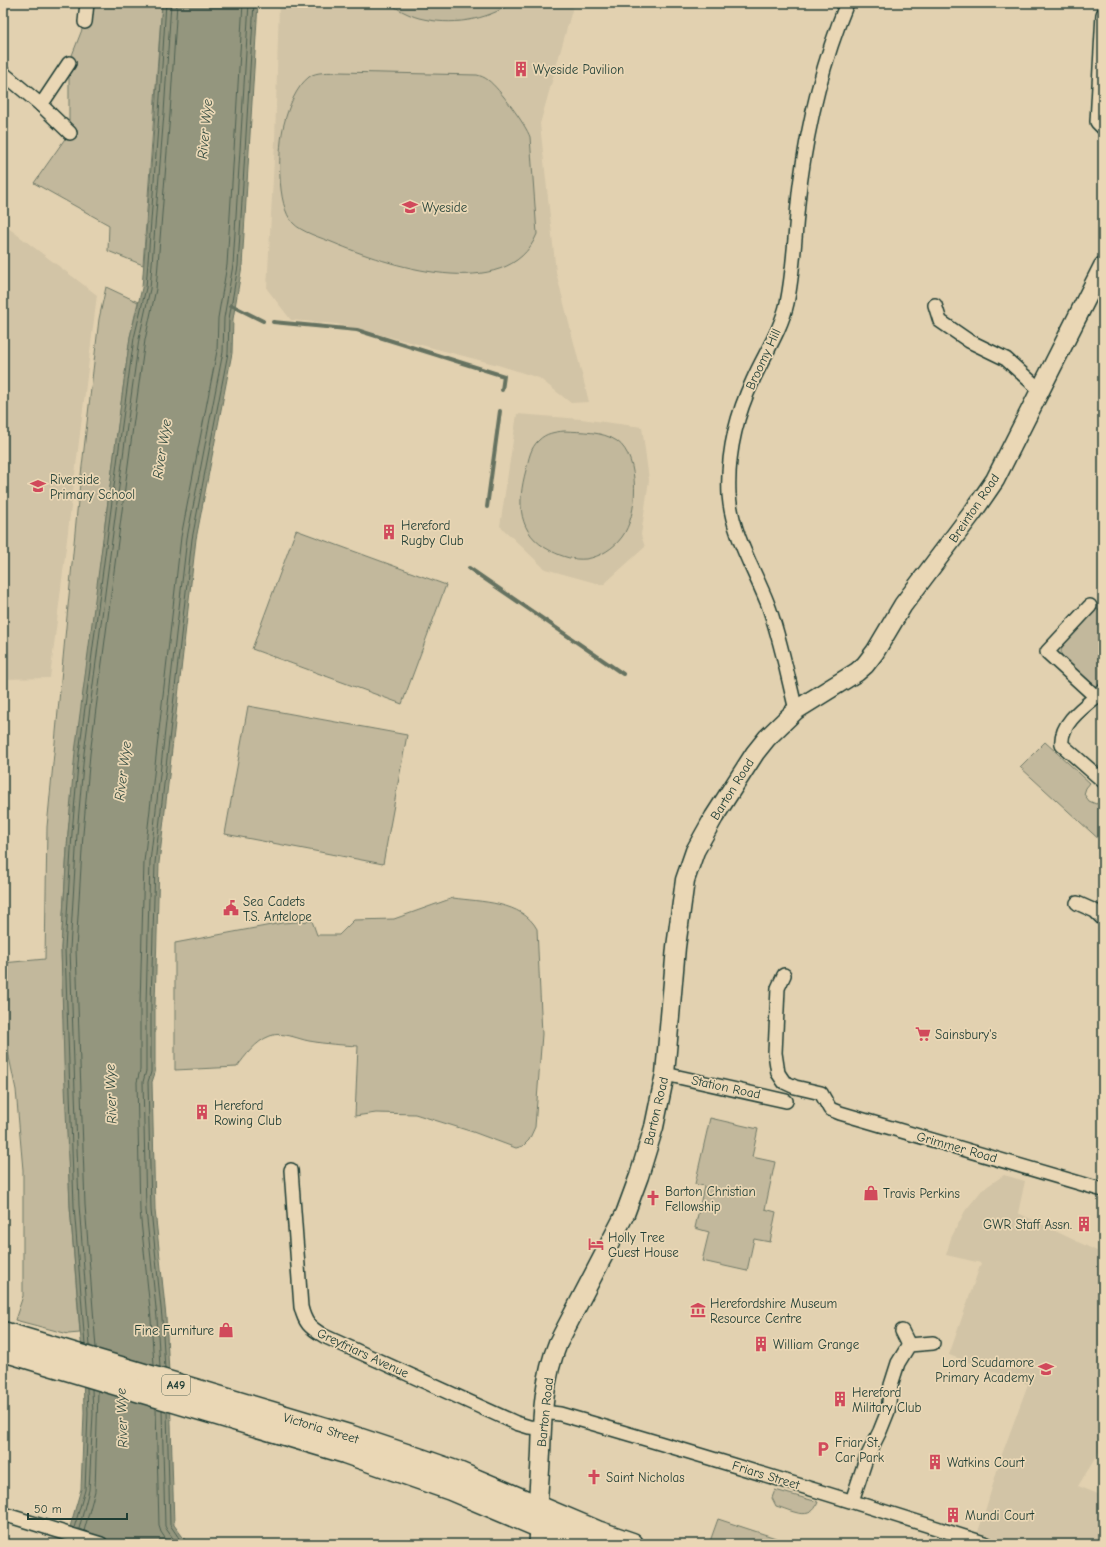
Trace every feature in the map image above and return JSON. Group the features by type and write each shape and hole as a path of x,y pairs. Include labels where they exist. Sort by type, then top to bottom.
{"highway":[{"name":"Victoria Street","path":"3,1333 347,1444"},
{"name":"Victoria Street","path":"3,1350 458,1473 537,1526 581,1544"},
{"name":"Victoria Street","path":"537,1526 597,1532 632,1544"}],"street":[{"path":"85,22 87,3"},
{"name":"Broomy Hill","path":"796,710 771,613 742,546 733,520 729,497 728,477 730,453 741,408 752,381 779,325 786,305 791,277 800,185 808,136 818,89 839,21 847,3"},
{"path":"1103,14 1097,122 1103,128"},
{"path":"40,105 69,63"},
{"path":"3,73 70,133"},
{"name":"Breinton Road","path":"796,710 857,672 865,665 875,652 904,605 973,512 995,480 1103,266"},
{"path":"935,306 940,321 969,341 1006,359 1040,390"},
{"path":"1090,606 1047,652 1099,694 1068,723 1062,733 1061,740 1062,745 1103,781"},
{"name":"Barton Road","path":"537,1526 542,1420 552,1358 625,1214 639,1176 654,1127 665,1074 676,947 685,880 689,865 714,817 755,753 767,738 796,710"},
{"path":"1077,902 1096,911 1103,919"},
{"name":"Grimmer Road","path":"784,974 778,988 775,1053 778,1073 784,1082 795,1087 821,1093 830,1109 840,1113 1103,1190"},
{"name":"Station Road","path":"665,1074 786,1101"},
{"name":"Greyfriars Avenue","path":"291,1170 301,1307 305,1321 312,1329 324,1336 516,1423 529,1426 542,1420"},
{"path":"902,1331 909,1345"},
{"path":"909,1345 933,1343"},
{"path":"852,1501 866,1459 888,1411 891,1384 898,1363 909,1345"},
{"name":"Friars Street","path":"542,1420 568,1416 852,1501 987,1544"},
{"path":"3,1514 101,1544"}],"shaded area":[{"path":"87,3 162,3 143,265 108,251 109,225 34,183 69,133 69,63 85,22"},
{"name":"Wyeside","path":"279,3 574,3 540,124 556,272 589,402 571,403 539,378 498,365 336,324 291,320 267,289 275,141"},
{"path":"388,3 512,3 491,14 479,18 455,22 443,22 415,17"},
{"path":"339,72 477,75 485,78 493,84 518,116 530,137 537,234 522,256 500,269 473,274 443,273 383,261 356,252 306,232 293,223 287,215 281,190 280,175 280,146 286,118 296,92 304,81 312,75 319,73"},
{"name":"Riverside Primary School","path":"3,224 97,295 50,678 3,679"},
{"path":"106,287 138,302 130,337 106,516 68,833 61,948 70,1206 80,1333 68,1334 15,1320 23,1296 23,1170 16,1090 3,1029 3,963 45,959 47,827 78,501 99,319"},
{"path":"517,414 581,419 642,427 649,480 641,535 645,547 603,585 545,569 500,526"},
{"path":"564,431 605,435 617,441 625,449 630,460 633,473 634,502 627,528 619,541 611,548 601,554 586,559 577,559 564,556 551,551 540,544 531,536 522,516 521,494 532,450 536,443 548,434"},
{"path":"296,530 446,585 402,704 252,649"},
{"path":"1095,607 1103,614 1103,686 1097,686 1076,670 1064,659 1061,651 1067,638 1073,630"},
{"path":"248,706 407,735 383,864 225,834"},
{"path":"1045,742 1090,783 1084,794 1089,801 1096,804 1103,800 1103,843 1020,767"},
{"path":"453,898 500,904 511,908 530,920 537,929 542,1034 535,1127 529,1140 523,1146 516,1148 473,1132 415,1114 376,1113 355,1116 358,1046 321,1043 280,1034 270,1036 260,1041 237,1067 175,1070 175,943 282,923 312,921 317,935 339,935 354,920 394,919"},
{"path":"710,1118 758,1129 752,1157 775,1162 765,1209 776,1212 770,1242 754,1239 747,1271 702,1261 709,1232 695,1228 704,1186 695,1184"},
{"name":"Lord Scudamore Primary Academy","path":"1004,1175 1025,1181 1018,1213 1103,1254 1103,1446 1078,1486 1103,1496 1103,1523 1095,1544 1013,1544 978,1532 1001,1457 1028,1384 949,1355 981,1263 946,1255 951,1238 965,1211 982,1190"},
{"path":"775,1490 818,1502 811,1512 806,1514 794,1512 776,1506 772,1498"},
{"path":"718,1519 794,1544 709,1544"}],"water":[{"name":"River Wye","path":"162,3 258,3 242,266 233,319 232,353 196,539 159,863 155,1004 155,1073 152,1082 155,1210 166,1317 174,1525 188,1544 65,1544 81,1489 84,1413 83,1365 70,1206 64,1062 61,948 68,833 75,752 118,425 130,337 142,288"}],"waterway":[{"path":"231,305 263,321"},
{"path":"273,322 357,330 504,376 502,390"},
{"path":"487,507 500,411"},
{"path":"469,568 623,674"}],"place":[{"name":"Wyeside Pavilion","path":"521,69"},
{"name":"Wyeside","path":"410,207"},
{"name":"Riverside Primary School","path":"38,486"},
{"name":"Hereford Rugby Club","path":"389,532"},
{"name":"Sea Cadets T.S. Antelope","path":"231,908"},
{"name":"Sainsbury's","path":"923,1034"},
{"name":"Hereford Rowing Club","path":"202,1112"},
{"name":"Travis Perkins","path":"871,1193"},
{"name":"Barton Christian Fellowship","path":"653,1198"},
{"name":"GWR Staff Assn.","path":"1084,1224"},
{"name":"Holly Tree Guest House","path":"596,1244"},
{"name":"Herefordshire Museum Resource Centre","path":"698,1310"},
{"name":"Fine Furniture","path":"226,1330"},
{"name":"William Grange","path":"761,1344"},
{"name":"Lord Scudamore Primary Academy","path":"1046,1369"},
{"name":"Hereford Military Club","path":"840,1399"},
{"name":"Friar St. Car Park","path":"823,1449"},
{"name":"Watkins Court","path":"935,1462"},
{"name":"Saint Nicholas","path":"594,1477"},
{"name":"Mundi Court","path":"953,1515"}]}
